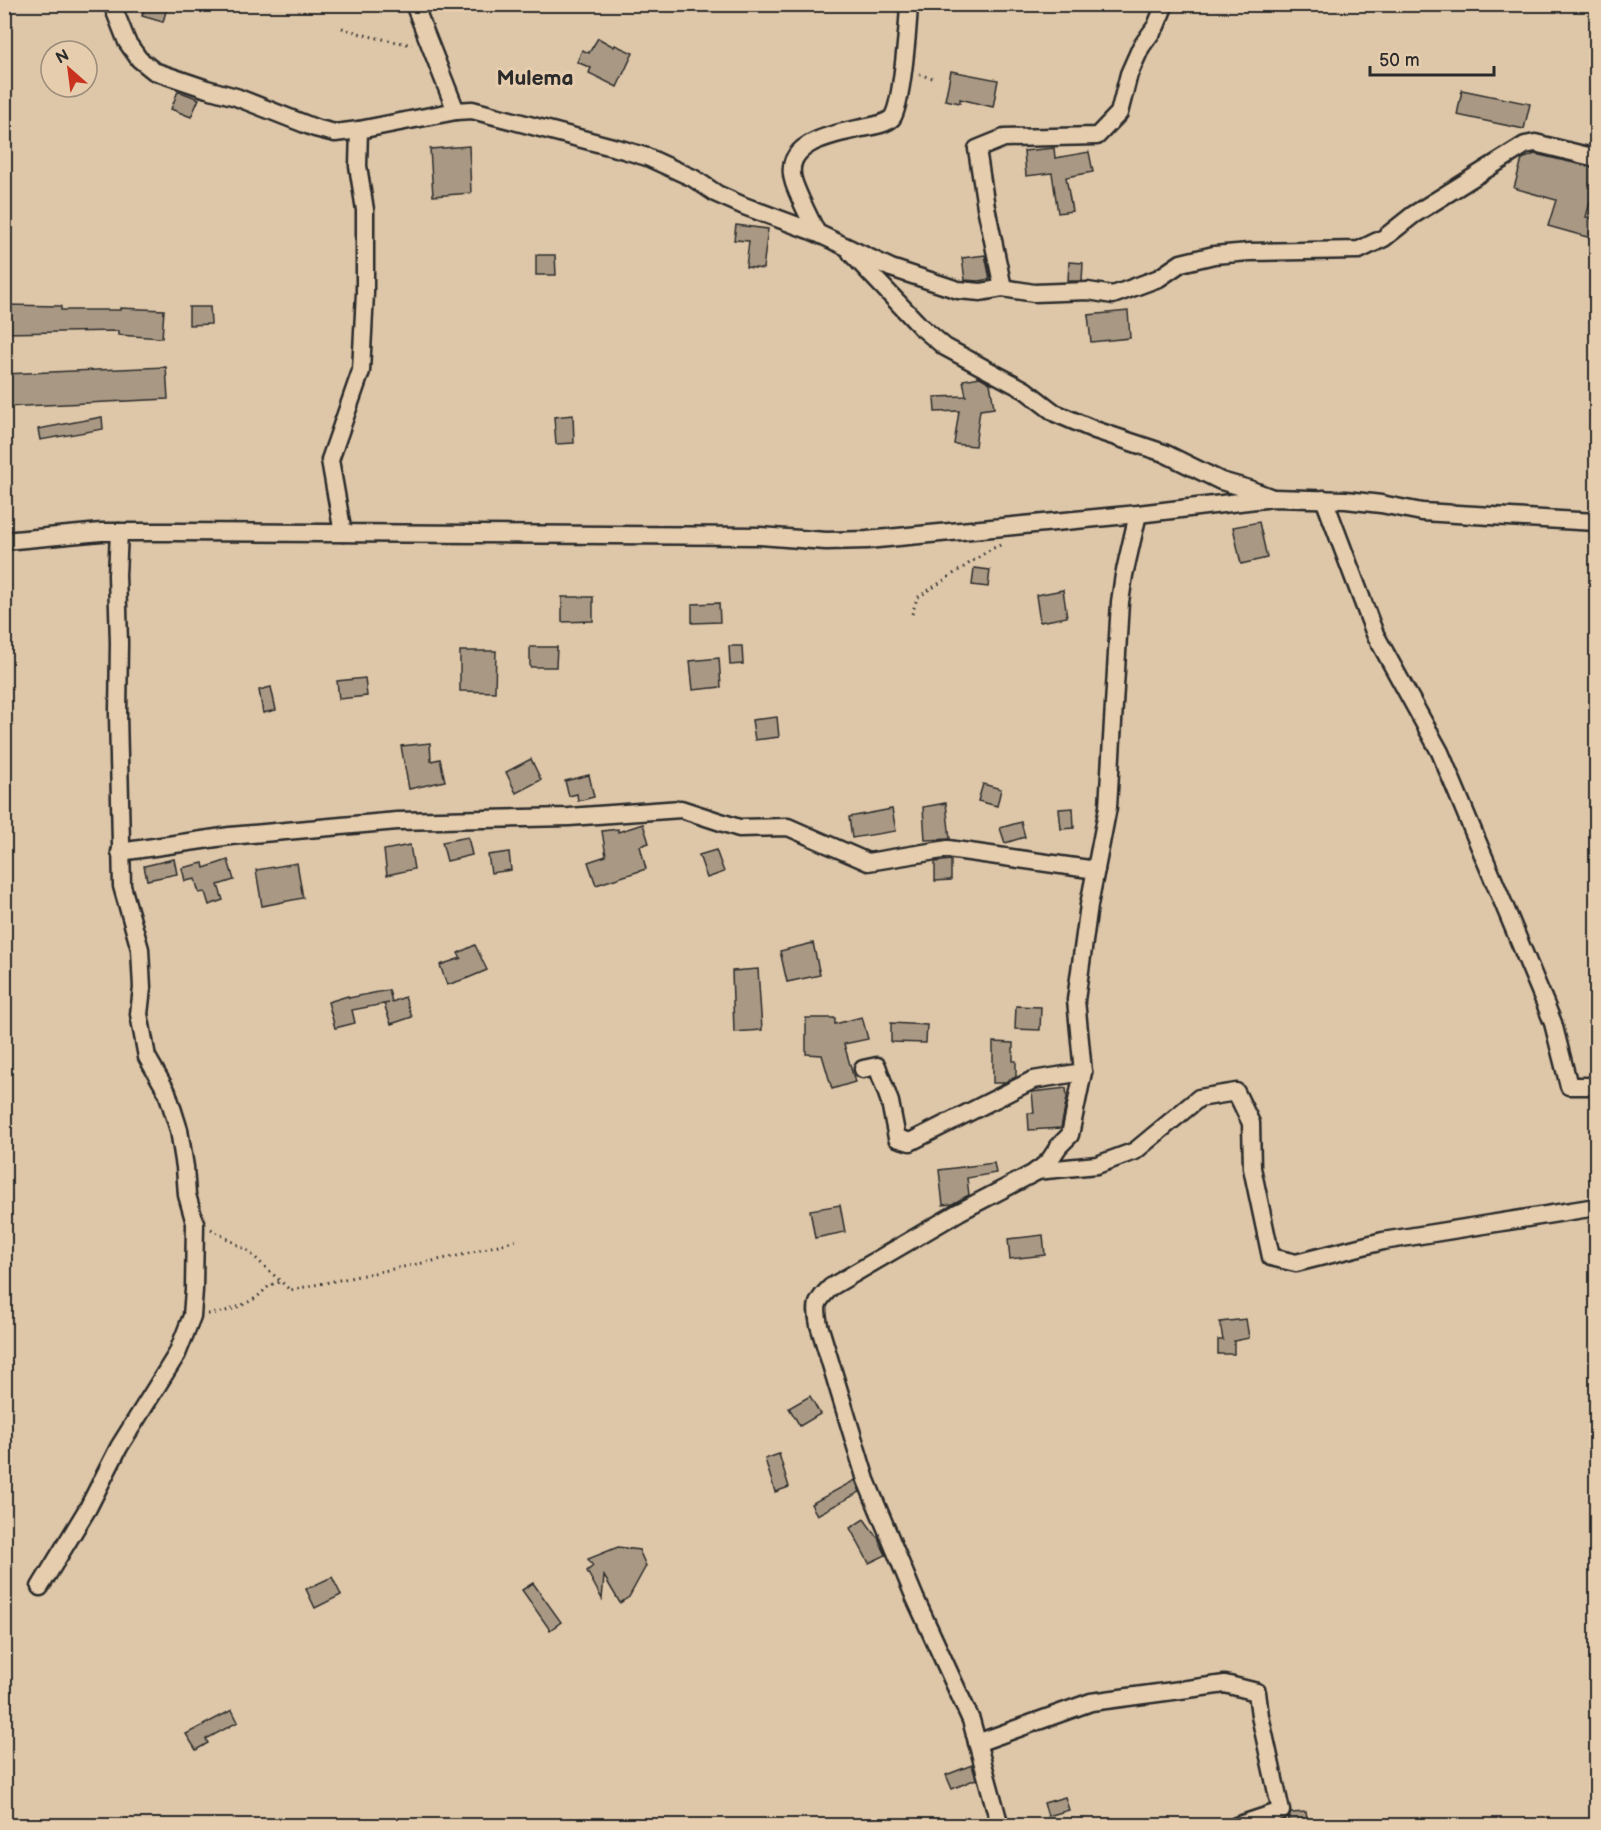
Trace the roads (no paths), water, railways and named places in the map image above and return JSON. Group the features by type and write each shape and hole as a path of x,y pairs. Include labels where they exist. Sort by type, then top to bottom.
{"street":[{"path":"112,4 127,42 139,59 154,71 236,97 315,128 334,133 472,110 647,157 693,177 717,194 744,206 817,233 891,268 958,290 981,292 1003,288 1034,293 1088,291 1113,295 1159,278 1181,263 1214,255 1359,250 1384,238 1413,215 1535,142 1596,158"},
{"path":"414,4 456,111"},
{"path":"817,233 793,182 794,158 812,142 891,119 899,96 909,4"},
{"path":"1003,288 986,207 977,149 1004,138 1097,136 1119,112 1129,74 1141,47 1156,26 1165,4"},
{"path":"343,533 330,460 361,371 365,210 358,166 359,130"},
{"path":"843,245 904,310 945,347 1025,390 1055,413 1095,430 1164,453 1221,481 1273,498"},
{"path":"4,541 101,532 760,536 826,541 867,540 1138,514 1273,498 1324,499 1381,504 1422,512 1596,522"},
{"path":"1324,499 1375,634 1440,752 1545,1003 1553,1023 1569,1086 1596,1084"},
{"path":"1000,1826 971,1720 915,1598 866,1480 816,1309 820,1298 831,1287 959,1212 1035,1172 1049,1161 1070,1135 1083,1072 1076,1000 1085,929 1108,807 1120,602 1138,514"},
{"path":"40,1587 88,1508 118,1447 177,1354 192,1316 195,1290 195,1223 187,1195 179,1130 167,1092 147,1057 139,1014 142,988 140,950 122,886 117,575 119,532"},
{"path":"120,852 230,836 397,821 569,818 681,809 739,828 788,827 868,862 948,849 1096,870"},
{"path":"863,1069 877,1066 890,1102 897,1138 910,1142 1033,1080 1083,1072"},
{"path":"1035,1172 1097,1165 1135,1151 1199,1098 1236,1092 1251,1123 1252,1168 1272,1257 1296,1263 1383,1241 1596,1207"},
{"path":"977,1743 1091,1702 1225,1684 1257,1692 1260,1716 1281,1811 1236,1826"}],"district":[{"name":"Mulema","path":"535,78"}]}
